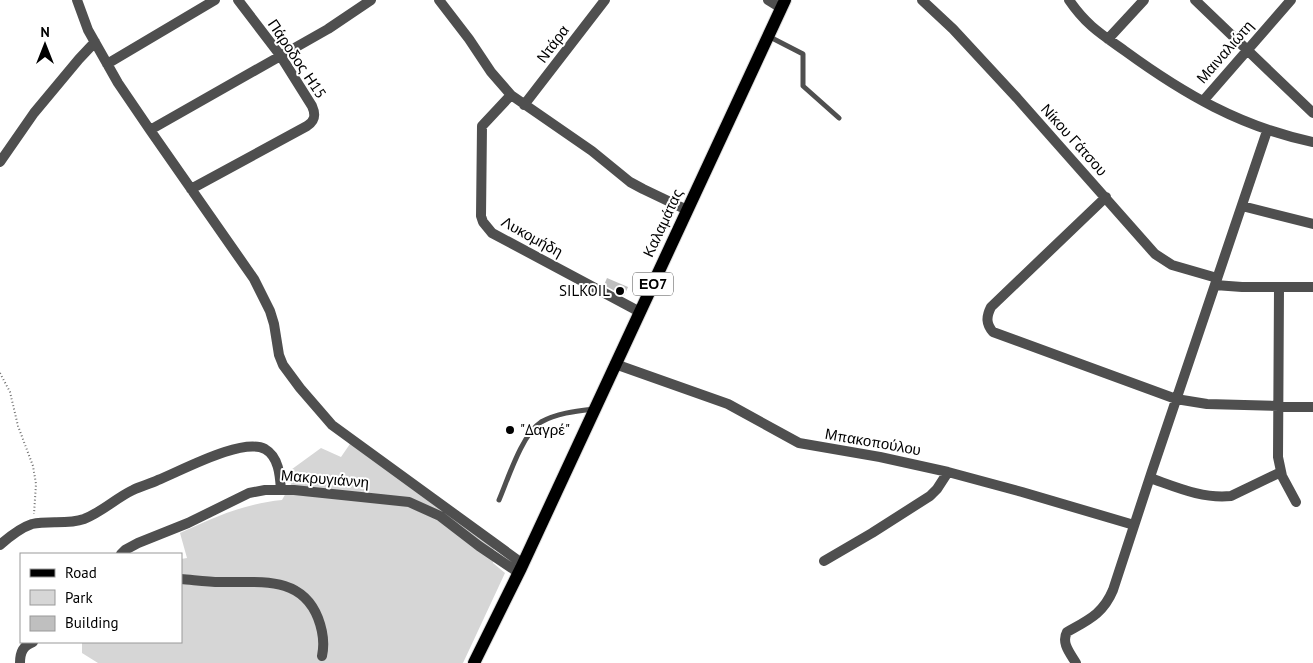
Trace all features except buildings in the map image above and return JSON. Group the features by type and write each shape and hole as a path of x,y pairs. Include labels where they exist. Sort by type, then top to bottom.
{"main road":[{"name":"Καλαμάτας","path":"521,568 783,4"},
{"name":"ΕΟ7","path":"474,663 521,568"}],"street":[{"path":"77,0 88,30 108,64 150,130 254,279 270,311 279,355 290,375 314,406 332,425 521,568"},
{"path":"108,64 215,0"},
{"name":"Πάροδος Η15","path":"191,189 312,122 315,112 280,55 238,0"},
{"path":"150,130 328,29 371,0"},
{"path":"439,0 460,26 491,72 511,96 586,146 630,182 687,210"},
{"name":"Ντάρα","path":"524,105 605,0"},
{"path":"768,0 783,4"},
{"name":"Νίκου Γάτσου","path":"922,0 953,29 1161,259 1216,282 1280,288 1313,287"},
{"path":"1069,0 1087,24 1141,63 1203,101 1233,117 1267,131 1313,142"},
{"path":"1108,39 1144,0"},
{"path":"1195,0 1313,113"},
{"name":"Μαιναλιώτη","path":"1203,101 1290,0"},
{"path":"0,162 34,113 78,59 95,42"},
{"name":"Λυκομήδη","path":"511,96 482,126 480,203 483,222 492,233 640,312"},
{"path":"1076,663 1065,643 1064,636 1067,632 1098,614 1108,602 1267,131"},
{"path":"1106,197 991,308 987,314 989,327 993,332 1176,399 1206,404 1313,407"},
{"path":"1242,206 1313,224"},
{"path":"1280,288 1278,457 1281,472 1296,502"},
{"name":"Μπακοπούλου","path":"616,364 728,404 799,443 888,458 948,472 1134,525"},
{"path":"0,545 24,527 34,524 84,519 134,490 222,453 247,447 266,450 275,459 279,468 281,490"},
{"path":"824,561 930,496 948,472"},
{"path":"1150,478 1190,492 1224,497 1231,496 1281,472"},
{"name":"Μακρυγιάννη","path":"122,553 138,543 188,523 249,494 265,490 281,490 409,502 440,516 478,546 521,568"},
{"path":"182,579 220,582 264,581 286,586 296,591 304,597 316,614 324,638 322,656"},
{"path":"20,663 20,655 23,648 31,643"}],"lane":[{"path":"768,36 802,54 802,86 839,118"},
{"path":"499,500 526,437 541,422 566,413 595,409"}],"path":[{"path":"0,373 10,392 18,426 33,466 36,484 34,524"}],"green space":[{"path":"352,441 494,547 493,563 505,573 463,663 98,663 82,653 82,643 182,643 182,559 187,558 180,533 242,508 282,500 291,484 288,472 321,448 341,457"}],"place":[{"name":"SILKOIL","path":"620,291"},
{"name":"\"Δαγρέ\"","path":"510,430"}]}
